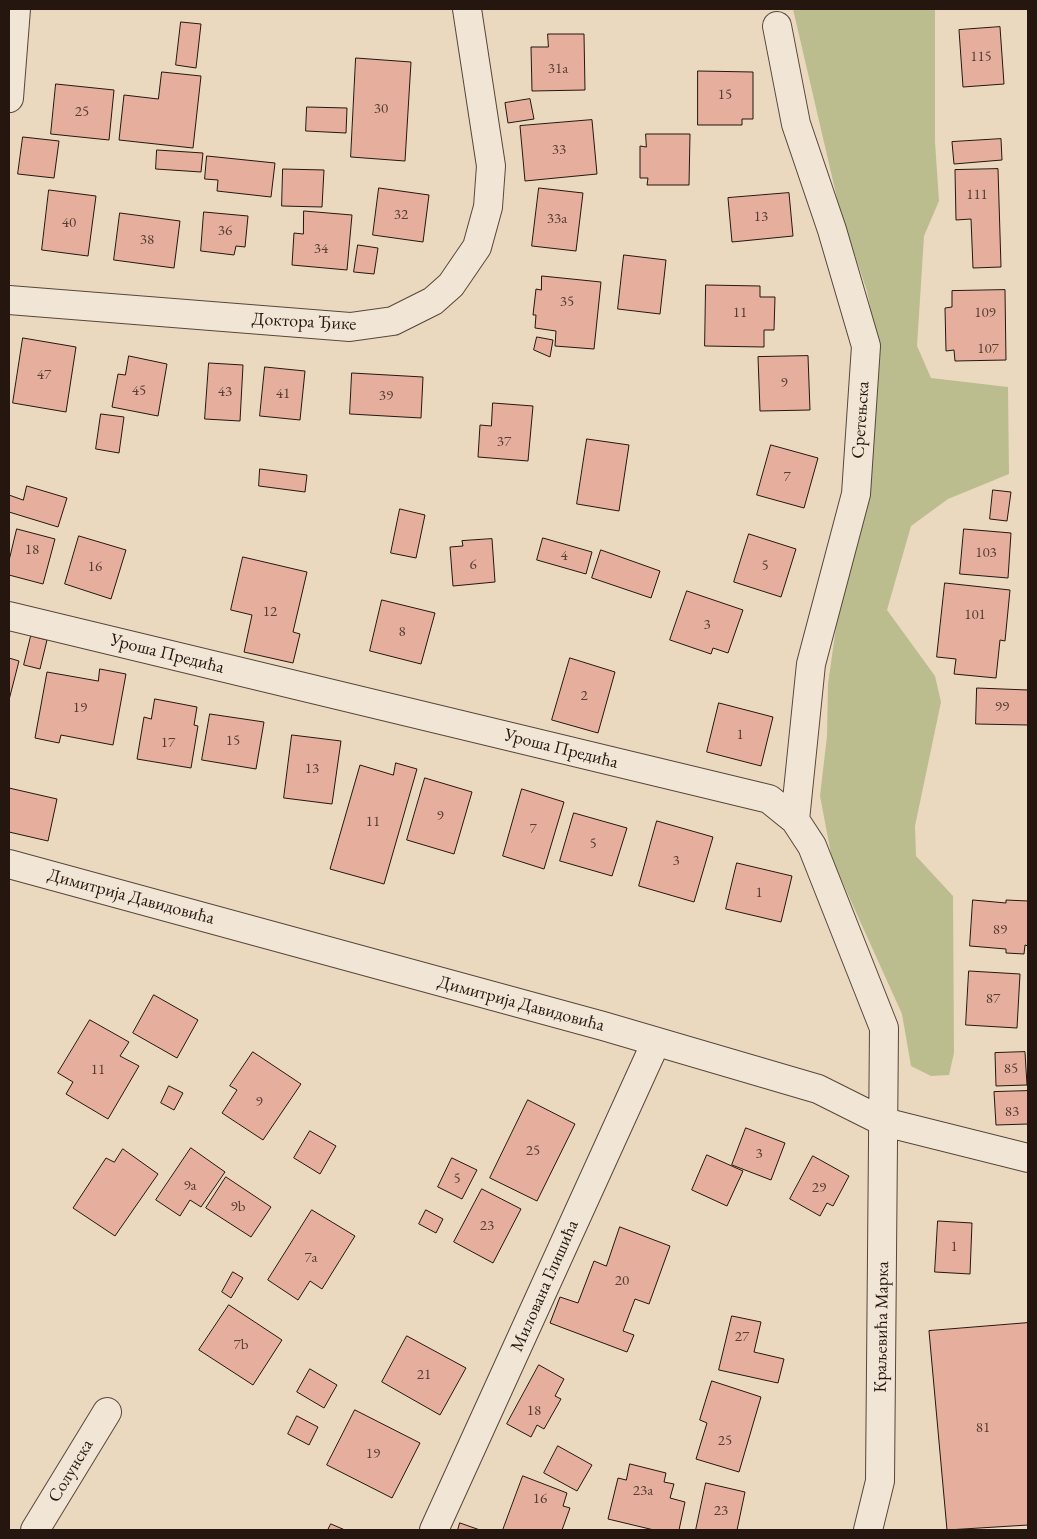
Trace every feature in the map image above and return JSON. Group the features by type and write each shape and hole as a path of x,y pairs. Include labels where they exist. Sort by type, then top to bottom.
{"street":[{"path":"9,98 16,9"},
{"name":"Доктора Ђике","path":"9,300 350,327 393,321 413,313 433,301 450,285 477,247 488,207 491,166 467,9"},
{"name":"Сретењска","path":"777,26 796,124 832,230 866,346 856,494 811,664 795,820"},
{"name":"Уроша Предића","path":"9,616 769,800 795,820 812,846 884,1028 884,1122"},
{"name":"Димитрија Давидовића","path":"9,864 603,1026 818,1089 884,1122 1028,1158"},
{"name":"Милована Глишића","path":"434,1530 656,1042"},
{"name":"Краљевића Марка","path":"868,1530 880,1481 884,1122"},
{"name":"Солунска","path":"35,1530 107,1412"}],"green space":[{"path":"793,9 935,9 935,142 939,201 924,236 917,346 931,378 1008,387 1009,474 948,499 911,526 887,610 935,676 941,702 915,826 916,856 953,896 954,1053 949,1075 931,1076 911,1066 902,1014 832,859 820,796 827,736 828,684 841,592 858,542 865,500 875,332 867,291 840,211"}],"building":[{"path":"181,22 201,24 196,68 176,65"},
{"path":"1000,27 1004,84 963,87 959,30"},
{"path":"548,34 584,34 585,90 532,91 531,47 548,47"},
{"path":"356,58 411,62 405,161 351,157"},
{"path":"698,71 753,72 753,119 742,119 742,125 698,125"},
{"path":"162,72 201,76 193,148 119,140 124,95 158,99"},
{"path":"56,84 114,90 109,140 51,134"},
{"path":"530,99 534,119 508,123 505,103"},
{"path":"307,107 347,108 346,133 306,131"},
{"path":"592,120 597,174 525,181 520,126"},
{"path":"646,134 690,134 689,185 647,185 648,178 640,178 640,146 646,147"},
{"path":"23,137 59,141 54,178 18,174"},
{"path":"1001,139 1002,160 954,164 952,142"},
{"path":"157,150 203,153 201,172 156,169"},
{"path":"207,156 275,163 271,197 217,191 218,180 205,179"},
{"path":"283,169 324,170 322,207 282,206"},
{"path":"998,169 1001,267 973,268 971,219 956,220 955,170"},
{"path":"379,188 429,195 423,242 373,235"},
{"path":"539,188 583,193 576,251 532,246"},
{"path":"49,190 96,196 88,256 42,250"},
{"path":"789,193 793,236 732,242 728,198"},
{"path":"304,211 352,215 347,270 292,265 294,233 303,234"},
{"path":"204,212 248,216 245,247 236,246 234,255 201,251"},
{"path":"120,213 180,221 174,268 114,260"},
{"path":"358,245 378,248 374,274 354,272"},
{"path":"624,255 666,260 660,314 618,309"},
{"path":"542,276 601,282 594,349 555,346 556,331 535,328 536,315 533,315 536,289 541,290"},
{"path":"706,285 760,286 760,297 775,297 774,330 764,330 764,347 705,346"},
{"path":"1005,290 1006,360 955,361 954,350 946,351 945,308 952,307 952,291"},
{"path":"537,337 553,340 550,357 534,350"},
{"path":"23,338 76,347 66,412 13,403"},
{"path":"129,356 167,364 158,416 112,407 118,374 125,375"},
{"path":"808,356 810,410 760,411 758,357"},
{"path":"209,363 243,365 240,421 205,419"},
{"path":"265,367 305,371 300,420 260,416"},
{"path":"352,373 423,377 421,418 350,414"},
{"path":"493,403 533,406 528,461 478,457 480,425 491,426"},
{"path":"101,414 124,417 119,453 96,449"},
{"path":"587,439 629,445 619,511 577,504"},
{"path":"771,445 818,458 804,508 757,495"},
{"path":"260,469 307,475 305,492 259,486"},
{"path":"27,486 67,498 58,527 9,512 9,495 23,500"},
{"path":"993,490 1011,492 1007,521 990,519"},
{"path":"400,509 425,515 416,558 391,553"},
{"path":"17,529 55,539 43,584 9,575 9,561"},
{"path":"964,529 1011,533 1008,578 960,574"},
{"path":"749,534 796,549 781,597 734,582"},
{"path":"79,536 126,550 111,599 65,584"},
{"path":"543,538 592,552 586,574 537,560"},
{"path":"492,539 495,582 453,586 450,547 463,546 462,541"},
{"path":"601,550 660,571 651,598 592,578"},
{"path":"243,557 307,572 293,632 300,634 293,663 244,652 252,615 231,610"},
{"path":"945,583 1010,590 1005,641 1000,640 996,678 954,674 956,659 937,657"},
{"path":"687,591 743,610 728,653 713,648 711,654 670,640"},
{"path":"382,600 435,613 421,664 370,651"},
{"path":"31,636 47,640 40,669 24,665"},
{"path":"9,658 19,661 9,700"},
{"path":"570,658 615,672 598,733 552,720"},
{"path":"100,669 126,674 113,745 61,735 59,743 35,738 47,672 98,681"},
{"path":"977,688 1028,690 1028,725 976,724"},
{"path":"155,699 197,707 194,725 198,726 191,768 137,759 144,717 151,719"},
{"path":"719,703 773,717 761,766 707,752"},
{"path":"210,714 264,722 256,769 202,760"},
{"path":"292,735 341,741 332,804 284,798"},
{"path":"396,763 417,769 384,884 330,869 360,765 393,775"},
{"path":"425,778 472,792 454,854 407,840"},
{"path":"9,788 57,799 48,841 9,832"},
{"path":"522,789 564,802 544,869 503,856"},
{"path":"574,813 627,828 612,876 560,861"},
{"path":"657,821 713,837 694,902 639,886"},
{"path":"737,863 792,876 781,922 726,909"},
{"path":"973,900 1006,903 1006,900 1028,901 1028,946 1025,945 1024,954 1006,953 1006,949 970,946"},
{"path":"969,971 1020,974 1017,1028 966,1025"},
{"path":"154,995 198,1020 177,1058 133,1033"},
{"path":"90,1020 129,1042 120,1056 139,1066 108,1119 66,1094 73,1082 58,1073"},
{"path":"253,1052 301,1084 263,1140 222,1113 237,1090 230,1086"},
{"path":"1025,1052 1027,1085 996,1086 995,1053"},
{"path":"169,1086 183,1093 174,1110 161,1103"},
{"path":"1028,1091 1028,1124 996,1125 994,1092"},
{"path":"528,1100 575,1124 537,1201 490,1178"},
{"path":"746,1128 785,1143 771,1180 732,1165"},
{"path":"310,1131 336,1146 320,1174 294,1158"},
{"path":"191,1148 225,1172 201,1207 190,1200 180,1216 156,1200"},
{"path":"123,1149 158,1174 115,1236 73,1208 106,1158 114,1162"},
{"path":"707,1155 743,1171 727,1206 692,1190"},
{"path":"813,1156 849,1176 833,1206 827,1203 820,1216 790,1199"},
{"path":"452,1158 477,1170 462,1199 438,1187"},
{"path":"226,1177 271,1207 251,1237 206,1208"},
{"path":"482,1189 521,1209 493,1263 454,1242"},
{"path":"312,1210 355,1236 322,1289 310,1281 298,1300 268,1280"},
{"path":"426,1210 443,1219 436,1233 419,1224"},
{"path":"938,1221 972,1223 970,1274 935,1272"},
{"path":"620,1227 670,1246 649,1304 635,1299 623,1331 634,1335 627,1352 550,1323 560,1297 578,1303 594,1261 606,1266"},
{"path":"233,1272 243,1278 231,1298 222,1292"},
{"path":"229,1305 282,1340 253,1385 199,1350"},
{"path":"732,1316 761,1322 754,1352 784,1359 778,1383 719,1370"},
{"path":"1028,1323 1028,1525 947,1530 929,1331"},
{"path":"407,1336 466,1368 440,1415 382,1382"},
{"path":"539,1365 564,1379 555,1396 561,1399 544,1429 537,1425 531,1437 507,1424"},
{"path":"310,1369 337,1385 324,1408 297,1392"},
{"path":"712,1381 761,1397 739,1472 696,1459 707,1423 700,1420"},
{"path":"355,1410 420,1443 392,1498 327,1465"},
{"path":"297,1416 318,1427 309,1445 288,1434"},
{"path":"558,1446 592,1465 577,1491 544,1473"},
{"path":"630,1464 666,1473 664,1482 674,1484 670,1498 685,1502 679,1530 654,1530 608,1519 618,1478 626,1480"},
{"path":"523,1476 567,1493 563,1506 570,1508 562,1530 503,1530"},
{"path":"706,1483 745,1492 737,1530 696,1530"},
{"path":"460,1523 480,1530 458,1530"},
{"path":"331,1524 345,1530 328,1530"}]}
